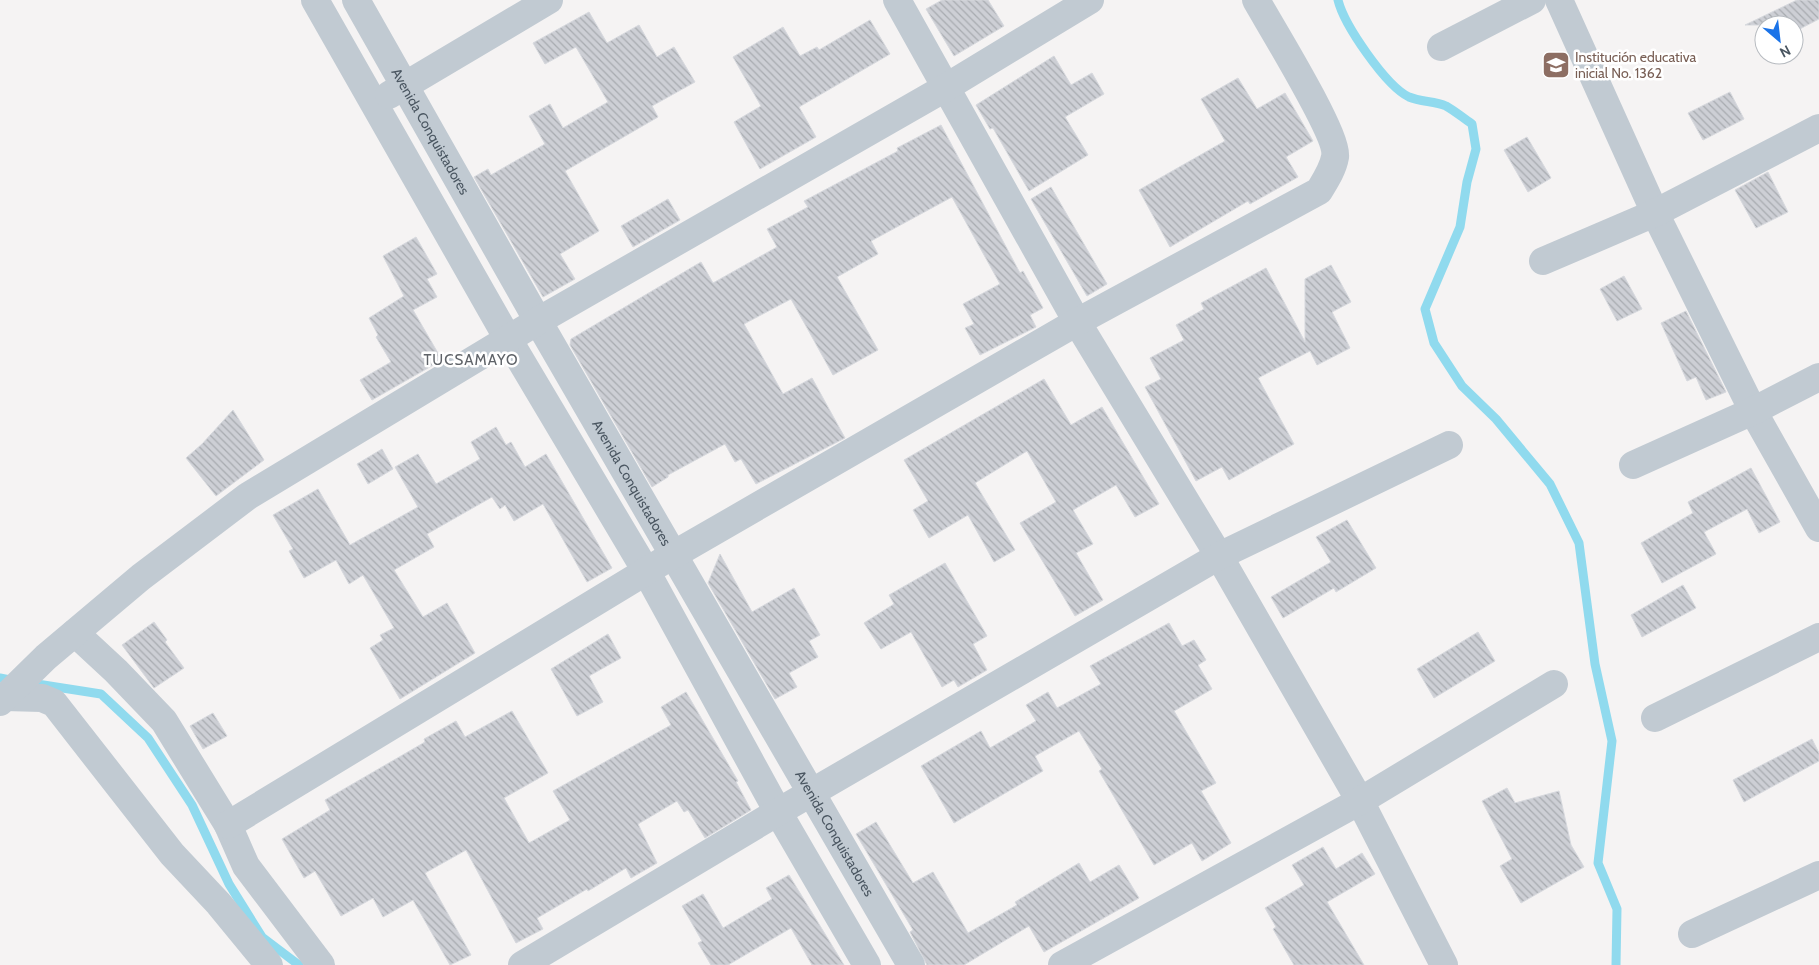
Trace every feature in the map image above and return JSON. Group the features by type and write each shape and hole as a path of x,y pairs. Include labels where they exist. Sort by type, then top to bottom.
{"street":[{"path":"315,0 508,339 646,572 778,812 868,965"},
{"name":"Avenida Conquistadores","path":"356,0 673,556 813,792 911,965"},
{"path":"374,104 549,0"},
{"path":"897,0 1077,322 1219,556 1360,801 1444,965"},
{"path":"5,697 46,657 141,577 248,496 538,321 945,88 1090,0"},
{"path":"228,825 673,556 1077,322 1319,191 1329,176 1336,155 1330,131 1256,0"},
{"path":"1441,47 1532,0"},
{"path":"1559,0 1655,213 1753,410 1819,528"},
{"path":"1543,261 1655,213 1819,128"},
{"path":"1633,465 1753,410 1819,377"},
{"path":"522,965 778,812 1219,556 1448,445"},
{"path":"76,633 116,671 164,722 228,825 246,866 321,965"},
{"path":"1655,718 1819,638"},
{"path":"1062,965 1360,801 1554,684"},
{"path":"5,697 42,698 54,703 172,854 219,904 269,965"},
{"path":"1692,934 1819,875"}],"building":[{"path":"942,0 988,0 1004,26 954,56 926,9"},
{"path":"1797,0 1819,0 1819,19 1804,27 1804,15 1766,15"},
{"path":"589,12 607,43 639,25 657,57 674,47 695,82 652,106 658,117 565,171 599,231 560,254 575,279 543,297 474,177 488,169 491,175 545,144 529,116 550,104 563,128 608,102 576,47 545,64 533,43"},
{"path":"870,20 890,54 799,107 816,137 760,169 734,122 761,106 733,57 783,27 800,56 817,47 819,50"},
{"path":"1754,21 1754,25 1745,25"},
{"path":"1054,56 1071,85 1092,73 1104,94 1065,117 1088,155 1029,191 993,128 990,129 976,105"},
{"path":"1238,78 1257,109 1285,93 1313,141 1286,157 1298,177 1250,204 1248,201 1170,247 1139,190 1225,141 1201,99"},
{"path":"1730,92 1744,119 1703,140 1688,113"},
{"path":"941,125 1020,273 1023,271 1043,308 1030,315 1036,327 980,355 965,328 974,324 963,304 1000,284 952,197 871,241 878,254 837,277 878,350 833,375 791,299 744,324 783,394 812,378 845,438 756,484 741,459 735,462 725,444 668,475 668,477 652,487 570,345 571,339 701,262 713,283 777,247 767,229 808,207 804,201 898,151 897,148"},
{"path":"1527,137 1551,178 1528,192 1504,150"},
{"path":"1768,172 1788,212 1756,228 1735,190"},
{"path":"1051,187 1107,284 1087,296 1031,199"},
{"path":"668,199 680,220 633,247 621,226"},
{"path":"416,237 437,274 427,279 437,297 413,310 442,360 372,400 360,380 391,362 376,337 378,335 369,318 404,296 383,256"},
{"path":"1331,265 1351,302 1332,312 1350,348 1317,365 1310,351 1258,378 1294,444 1229,480 1222,467 1196,481 1145,387 1161,379 1150,358 1184,340 1176,325 1204,309 1201,303 1266,268 1305,342 1305,279"},
{"path":"1624,276 1642,309 1617,321 1600,289"},
{"path":"1686,311 1726,392 1706,400 1696,377 1687,381 1661,323"},
{"path":"1044,379 1071,425 1102,407 1159,504 1135,517 1116,485 1073,510 1093,544 1076,553 1103,600 1075,616 1020,523 1056,502 1027,451 975,483 1015,550 994,562 968,515 929,538 913,510 928,501 904,460"},
{"path":"233,410 264,460 216,496 186,458 202,444"},
{"path":"496,427 506,445 511,442 525,467 546,454 612,568 587,582 543,504 514,521 505,505 500,509 492,497 427,534 434,547 394,570 423,617 447,603 475,653 400,699 370,648 383,640 380,635 394,628 363,575 349,584 336,560 304,578 289,551 293,549 273,515 318,489 350,545 418,507 395,467 418,454 436,484 480,459 471,442"},
{"path":"382,449 393,469 368,484 357,464"},
{"path":"1751,468 1780,522 1759,533 1747,509 1704,532 1716,554 1662,583 1641,543 1693,513 1688,502"},
{"path":"1347,520 1376,568 1336,592 1334,588 1283,618 1271,597 1331,562 1316,537"},
{"path":"720,554 752,612 794,588 820,635 809,641 818,657 789,673 797,687 775,699 708,583"},
{"path":"945,563 987,636 973,644 987,670 958,687 954,680 942,687 911,632 881,649 864,623 894,604 889,595"},
{"path":"1683,585 1696,608 1642,637 1631,615"},
{"path":"154,622 167,640 165,642 184,668 154,688 122,645"},
{"path":"1169,623 1182,646 1194,640 1206,660 1198,665 1212,689 1174,711 1216,783 1201,791 1231,843 1202,861 1192,843 1154,865 1099,771 1102,769 1079,731 1035,756 1043,771 954,823 921,766 981,731 990,748 1036,721 1026,705 1048,692 1057,708 1101,684 1090,666"},
{"path":"1478,632 1495,661 1434,698 1417,669"},
{"path":"608,634 621,658 589,676 603,702 577,716 551,669"},
{"path":"686,692 738,781 736,782 751,810 705,838 688,810 684,812 677,801 638,824 657,863 631,878 626,868 588,891 587,889 537,918 543,929 516,943 466,850 425,873 471,955 450,965 413,900 383,917 373,898 341,916 315,871 304,878 282,839 330,810 325,800 425,742 424,739 456,721 465,737 512,711 548,773 504,798 529,843 570,820 553,791 671,725 661,707"},
{"path":"213,713 227,736 203,749 190,726"},
{"path":"1812,739 1819,753 1819,761 1744,802 1733,780"},
{"path":"1507,788 1515,803 1559,791 1571,845 1584,867 1521,903 1500,866 1512,859 1482,801"},
{"path":"876,822 913,883 933,872 968,933 1017,905 1015,902 1079,863 1090,882 1119,865 1139,898 1044,952 1029,926 964,965 927,965 910,932 913,930 856,834"},
{"path":"1323,847 1336,869 1362,853 1375,874 1327,902 1364,965 1294,965 1273,929 1276,927 1265,908 1304,885 1292,865"},
{"path":"789,875 844,965 812,965 791,928 728,965 711,965 698,943 702,941 682,906 703,894 723,928 772,899 766,888"}],"waterway":[{"path":"1338,0 1348,24 1357,39 1389,81 1409,97 1446,106 1472,124 1476,149 1467,182 1460,227 1425,309 1434,343 1462,386 1496,419 1550,484 1579,543 1595,664 1612,741 1598,863 1617,909 1616,965"},
{"path":"0,678 15,681"},
{"path":"37,684 101,694 148,738 192,805 229,884 262,937 299,965"}],"place":[{"name":"Institución educativa inicial No. 1362","path":"1556,65"}],"district":[{"name":"TUCSAMAYO","path":"471,360"}]}
